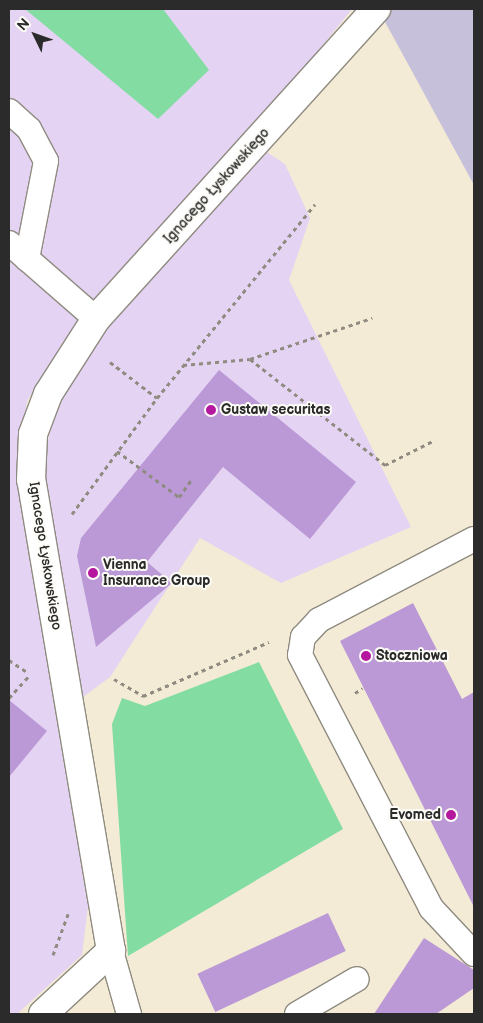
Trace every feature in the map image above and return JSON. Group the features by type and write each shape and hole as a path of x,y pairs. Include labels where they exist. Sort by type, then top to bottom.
{"street":[{"name":"Ignacego Łyskowskiego","path":"111,951 31,480 33,434 48,394 96,319 376,9"},
{"path":"43,1014 111,951"}],"lane":[{"path":"9,111 29,129 46,161 27,258"},
{"path":"9,243 96,319"},
{"path":"474,539 319,620 303,637 300,655 309,676 430,908 474,954"},
{"path":"111,951 129,1014"},
{"path":"297,1014 357,978"}],"path":[{"path":"122,445 182,366 315,204"},
{"path":"182,366 250,359 372,318"},
{"path":"250,359 385,465 435,440"},
{"path":"120,370 157,398"},
{"path":"117,451 178,497 192,479"},
{"path":"114,679 143,696 260,643 303,637"},
{"path":"9,660 30,675 9,698"},
{"path":"354,694 363,688"}],"shaded area":[{"path":"9,9 352,9 245,141 66,340 27,401 19,465 91,882 82,955 17,1014 9,1014"},
{"path":"378,9 474,9 474,185"},
{"path":"262,149 285,164 310,218 289,280 411,527 281,583 200,538 110,677 76,702 39,471 63,389 99,325"}],"green space":[{"path":"25,9 163,9 209,70 158,119"},
{"path":"259,662 343,829 128,956 112,724 122,698 145,706"}],"building":[{"path":"219,370 356,482 310,539 223,467 147,562 172,583 96,647 77,556 81,538"},
{"name":"Evomed","path":"413,603 462,699 474,692 474,907 340,641"},
{"path":"9,700 47,731 9,777"},
{"path":"328,913 346,951 215,1012 197,974"},
{"path":"424,938 474,970 474,988 436,1014 374,1014"}],"place":[{"name":"Gustaw securitas","path":"211,410"},
{"name":"Vienna Insurance Group","path":"93,573"},
{"name":"Stoczniowa","path":"366,656"},
{"name":"Evomed","path":"451,815"}]}
